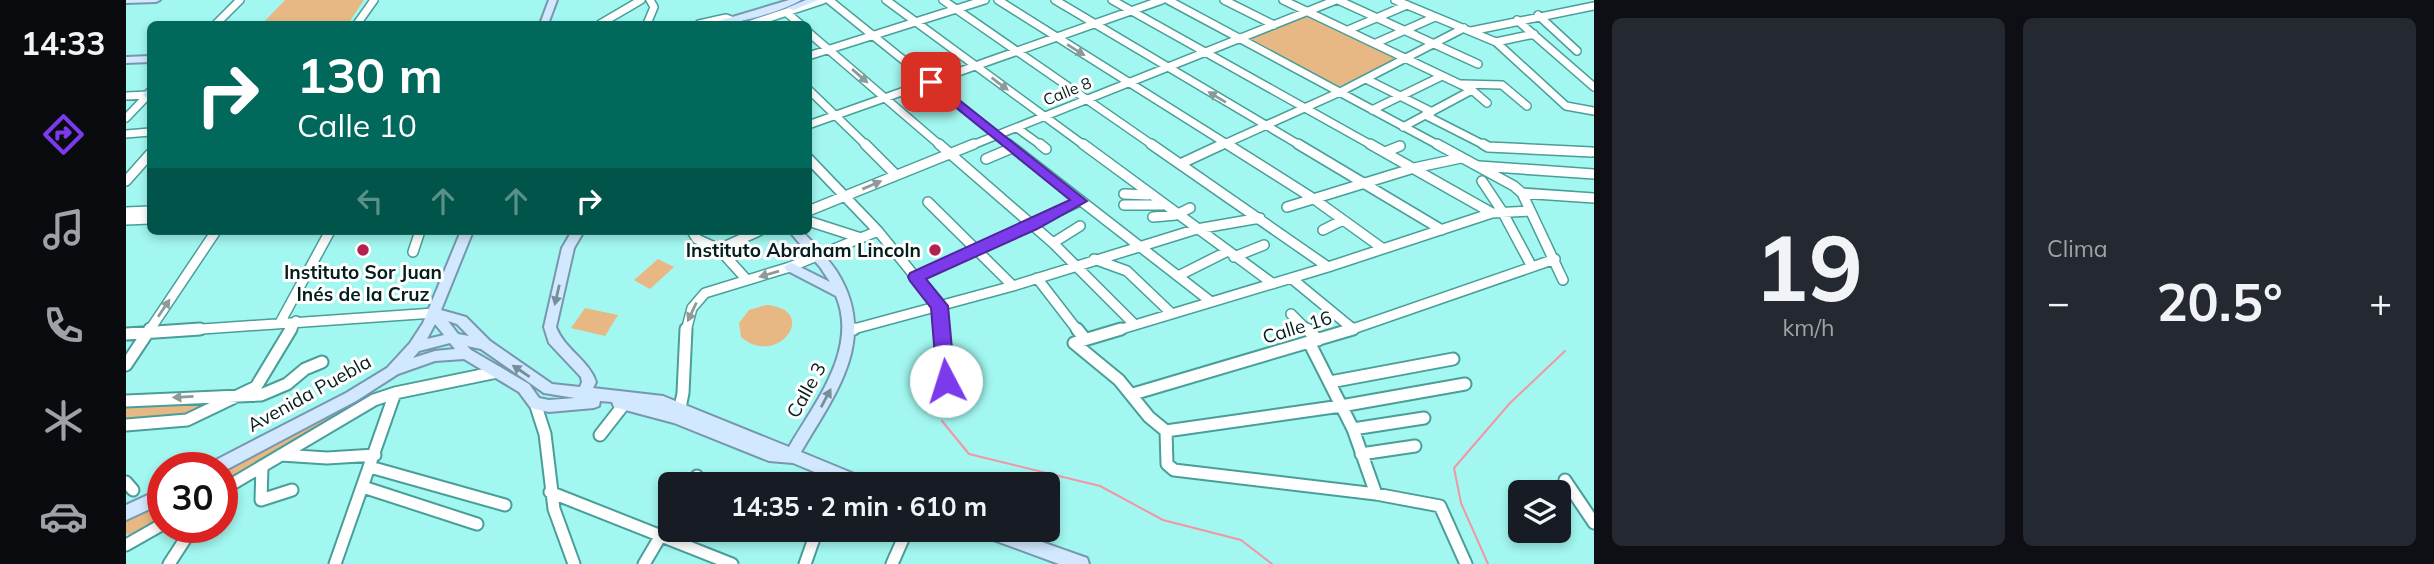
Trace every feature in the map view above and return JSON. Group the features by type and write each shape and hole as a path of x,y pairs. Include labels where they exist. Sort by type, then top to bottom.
{"main road":[{"path":"127,1 156,0"},
{"path":"545,21 553,0"},
{"path":"741,21 797,0"},
{"path":"756,21 814,0"},
{"path":"126,60 147,59"},
{"name":"Avenida Puebla","path":"238,456 351,397 391,372 415,347 434,313 465,235"},
{"path":"576,235 568,248 550,327 554,339 587,375 579,399"},
{"name":"Calle 3","path":"791,457 824,404 839,373 850,330 849,312 833,276 799,235"},
{"path":"790,267 841,293"},
{"path":"434,313 466,354 524,388 532,400 545,406 579,399 646,398 774,456 791,457 820,472"},
{"path":"434,313 461,320 485,345 542,386 579,399 625,403 679,413"},
{"path":"415,347 452,338 485,345"},
{"path":"391,372 435,356 466,354"},
{"path":"532,400 542,386"},
{"path":"126,513 147,503"},
{"path":"1020,542 1081,564"}],"street":[{"path":"219,21 240,0"},
{"path":"359,21 374,0"},
{"path":"605,21 641,0"},
{"path":"648,21 654,6 650,0"},
{"path":"759,21 826,0 1210,301"},
{"path":"886,0 1272,283"},
{"path":"943,0 1328,267"},
{"path":"812,55 985,0"},
{"path":"998,0 1314,199 1382,248"},
{"path":"1055,0 1442,230"},
{"path":"1112,0 1497,212"},
{"path":"812,124 1162,0"},
{"path":"1168,0 1514,186 1522,193 1563,280"},
{"path":"1224,0 1274,25"},
{"path":"1283,0 1472,90 1487,103"},
{"path":"1337,0 1478,64"},
{"name":"Calle 8","path":"812,209 1337,0"},
{"path":"1395,0 1496,42 1568,107 1594,111"},
{"path":"1571,0 1586,7"},
{"path":"1348,30 1407,5"},
{"path":"1180,164 1340,92 1467,30 1594,6"},
{"path":"787,13 796,21"},
{"path":"1538,15 1577,51"},
{"path":"710,21 725,17 735,21"},
{"path":"1376,43 1435,17"},
{"path":"1517,20 1594,87"},
{"path":"1496,42 1534,34"},
{"path":"812,35 1054,243 1135,325"},
{"path":"1372,110 1442,76"},
{"path":"1366,79 1401,96 1488,147 1592,152"},
{"path":"1458,83 1502,85 1527,106"},
{"path":"1403,127 1472,90"},
{"path":"812,93 896,175"},
{"path":"126,96 147,94"},
{"path":"126,118 147,97"},
{"path":"1346,130 1357,124"},
{"path":"1017,128 1045,149"},
{"path":"126,134 147,132"},
{"path":"1385,152 1400,146"},
{"path":"986,159 1012,148"},
{"path":"126,181 147,157"},
{"path":"1287,207 1414,168 1461,158"},
{"path":"812,162 878,231 939,306 946,381"},
{"path":"1475,165 1594,174"},
{"path":"1482,181 1497,212 1532,267"},
{"path":"1522,193 1594,198"},
{"path":"1124,194 1149,195"},
{"path":"916,277 1080,201"},
{"path":"928,202 975,251 1013,285"},
{"path":"1124,205 1163,205"},
{"path":"1153,217 1176,215 1190,208"},
{"path":"126,212 147,211"},
{"path":"1465,384 1341,406 1166,431 1149,417 1119,380 1074,342 1328,267 1497,212 1530,211"},
{"path":"850,330 1013,285 1197,229 1260,218"},
{"path":"126,220 147,219"},
{"path":"1323,230 1343,220"},
{"path":"812,222 861,238"},
{"path":"1054,243 1080,226"},
{"path":"679,413 686,325 692,308 705,293 714,288 790,267 878,231"},
{"path":"126,365 213,235"},
{"path":"281,321 328,235"},
{"path":"413,252 419,235"},
{"path":"696,235 702,242 719,249 747,280"},
{"path":"719,249 749,235"},
{"path":"1178,276 1230,254 1264,245"},
{"path":"1094,259 1127,271 1171,313"},
{"name":"Calle 16","path":"1133,394 1353,329 1555,259"},
{"path":"1037,278 1085,340"},
{"path":"1291,278 1353,329"},
{"path":"126,334 281,321 434,313"},
{"path":"1291,314 1313,341 1353,429 1376,494"},
{"path":"126,425 187,420 256,387 296,321"},
{"path":"1330,382 1453,359"},
{"path":"126,401 261,395 287,384 305,369 322,362"},
{"path":"238,480 356,409 395,393 497,372"},
{"path":"335,564 395,393"},
{"path":"544,420 579,399"},
{"path":"532,400 544,420 550,492 560,530 574,564"},
{"path":"600,435 625,403"},
{"path":"1353,429 1424,418"},
{"path":"1166,431 1167,464 1174,470 1376,494 1440,506 1466,564"},
{"path":"1362,454 1415,446"},
{"path":"280,455 372,461 505,505"},
{"path":"262,466 261,500 292,490"},
{"path":"363,486 477,524"},
{"path":"1571,491 1594,523"},
{"path":"550,492 658,534"},
{"path":"126,545 147,533"},
{"path":"645,564 658,540"},
{"path":"678,542 732,564"},
{"path":"805,564 813,542"},
{"path":"892,564 902,542"},
{"path":"169,564 183,543"}],"shaded area":[{"path":"285,0 364,0 350,21 265,21"},
{"path":"1310,13 1404,57 1338,87 1245,39"},
{"path":"658,259 674,267 650,289 634,280"},
{"path":"766,305 782,309 790,316 792,325 780,342 768,346 755,345 741,337 739,323 749,310"},
{"path":"585,308 618,315 605,336 571,328"},
{"path":"210,399 203,407 183,416 126,420 126,405"},
{"path":"358,400 238,477 238,461"},
{"path":"147,508 147,529 137,535 126,534 126,519"}],"waterway":[{"path":"1488,564 1461,503 1454,468 1510,403 1565,351"},
{"path":"942,421 969,454 1100,486 1163,520 1241,540 1272,564"}],"place":[{"name":"Instituto Sor Juan Inés de la Cruz","path":"363,250"},
{"name":"Instituto Abraham Lincoln","path":"935,250"}],"route":[{"path":"931,82 1080,201 916,277 939,306 946,381"}]}
